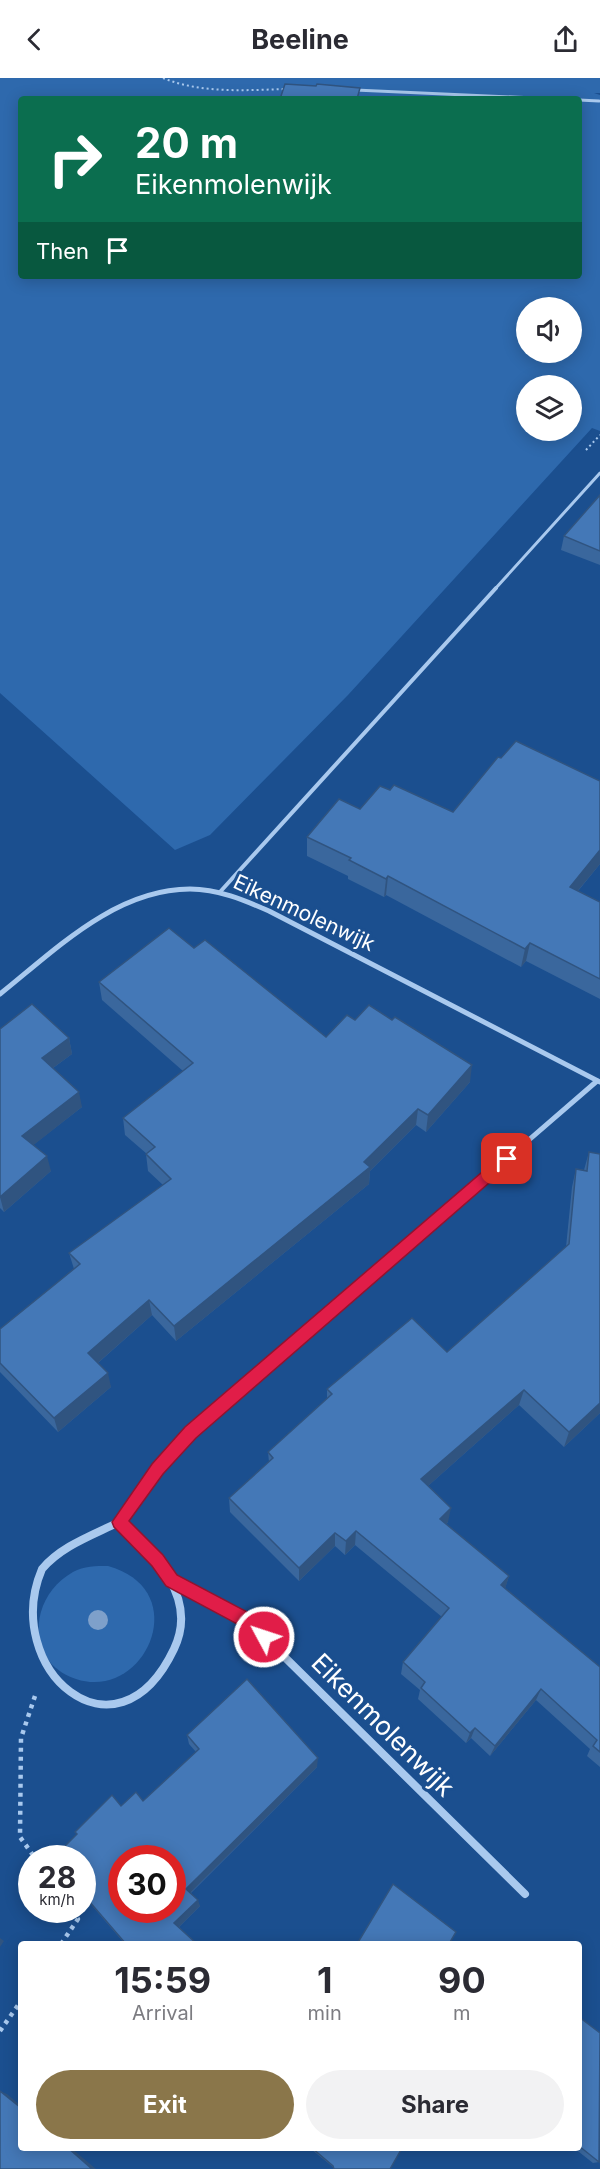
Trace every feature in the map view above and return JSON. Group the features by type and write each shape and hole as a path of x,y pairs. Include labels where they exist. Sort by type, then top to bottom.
{"street":[{"name":"Eikenmolenwijk","path":"0,994 97,919 126,903 152,893 186,889 220,892 269,911 599,1081 190,1432 157,1469 119,1522 63,1552 43,1567 27,1588"},
{"name":"Eikenmolenwijk","path":"39,1684 61,1698 86,1705 112,1703 144,1688 158,1677 173,1654 180,1630 180,1604 171,1581 158,1560 119,1522"},
{"name":"Eikenmolenwijk","path":"171,1581 249,1622 525,1894"}],"lane":[{"path":"346,90 486,96"},
{"path":"582,100 600,101"},
{"path":"220,892 600,473"}],"path":[{"path":"163,78 170,82 204,87 248,90 290,89"},
{"path":"26,1845 20,1837 21,1738 39,1684"},
{"path":"63,1941 75,1923"},
{"path":"0,2031 18,2005"}],"shaded area":[{"path":"0,78 600,78 600,93 594,93 600,95 600,431 592,428 582,439 582,375 516,375 516,441 580,441 348,695 210,835 175,850 0,693"},
{"path":"108,1566 134,1579 149,1597 154,1618 150,1640 139,1660 122,1674 101,1682 76,1679 55,1668 43,1650 39,1637 41,1612 53,1589 73,1572 86,1567"}],"building":[{"path":"285,84 360,88 358,96 281,96"},
{"path":"600,495 600,551 564,536"},
{"path":"516,741 600,781 600,850 570,887 600,902 600,979 530,943 525,949 388,876 386,879 349,860 351,858 307,837 339,799 360,809 380,786 390,790 394,785 453,812 498,757 501,758"},
{"path":"169,928 194,948 205,940 326,1037 347,1015 355,1020 369,1005 392,1020 395,1017 472,1065 428,1115 418,1109 364,1162 370,1167 174,1326 149,1300 88,1353 108,1373 54,1418 0,1363 0,1329 80,1264 69,1253 171,1179 146,1154 155,1147 123,1118 193,1063 99,982"},
{"path":"32,1004 69,1038 42,1058 79,1092 22,1136 47,1156 0,1197 0,1029"},
{"path":"589,1152 600,1154 600,1403 569,1432 524,1390 421,1479 451,1508 440,1519 509,1576 501,1585 600,1667 600,1752 593,1746 597,1740 541,1689 495,1746 475,1728 470,1733 421,1688 425,1682 403,1662 449,1608 356,1531 346,1541 335,1533 299,1568 229,1498 273,1458 268,1452 332,1394 327,1389 412,1318 447,1352 569,1244 576,1169 587,1171"},
{"path":"247,1679 318,1758 186,1889 186,1845 108,1845 108,1923 174,1923 194,1941 123,1941 96,1909 96,1845 66,1845 77,1834 75,1832 112,1795 121,1806 136,1792 143,1801 199,1749 187,1735"},
{"path":"393,1884 456,1932 451,1941 359,1941"},
{"path":"186,1889 198,1900 186,1912"},
{"path":"582,2019 600,2033 599,2162 582,2148"},
{"path":"0,2091 18,2106 18,2151 71,2151 92,2169 0,2169"},
{"path":"316,2151 400,2151 390,2169 334,2169"}],"route":[{"path":"264,1637 249,1622 171,1581 158,1560 119,1522 157,1469 190,1432 507,1159"}]}
